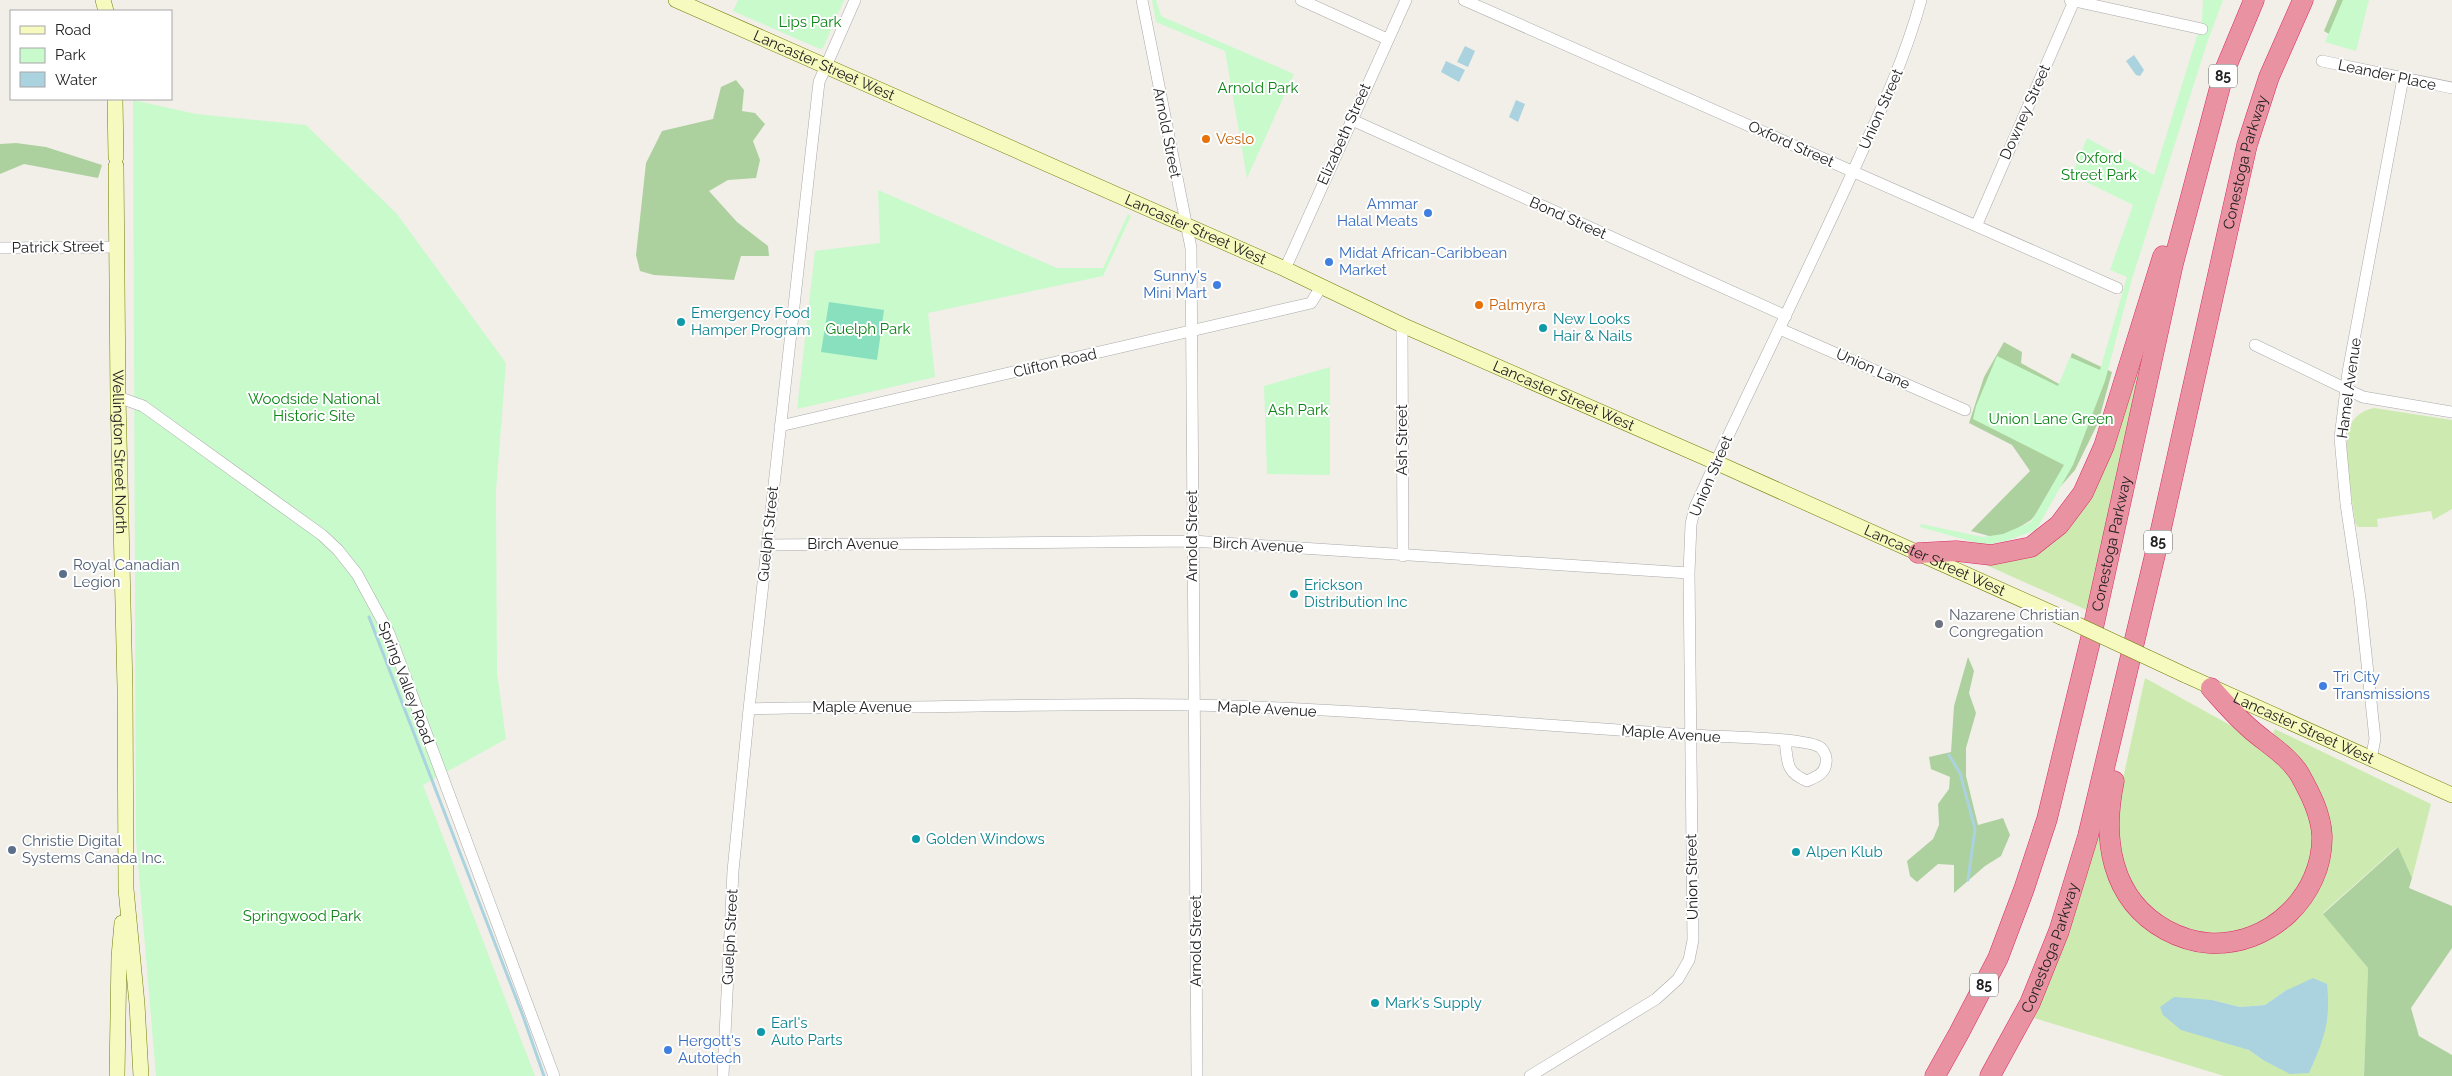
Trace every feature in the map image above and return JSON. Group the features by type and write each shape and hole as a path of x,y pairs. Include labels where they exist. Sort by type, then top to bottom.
{"highway":[{"name":"Conestoga Parkway","path":"1934,1076 1960,1033 1998,958 2024,890 2046,819 2090,642 2173,264 2224,72 2254,0"},
{"name":"Conestoga Parkway","path":"1990,1076 2030,1003 2059,931 2088,836 2159,538 2247,146 2269,77 2303,0"},
{"path":"1918,553 1956,551 1991,556 2031,547 2059,525 2083,493 2104,446 2126,369 2182,197 2201,154"},
{"path":"2159,538 2150,597 2110,801 2108,834 2113,862 2121,885 2142,913 2154,923 2181,938 2209,943 2244,939 2274,926 2289,913 2303,897 2314,879 2320,856 2322,836 2319,818 2313,801 2299,773 2274,747 2245,724 2211,688"}],"main road":[{"name":"Lancaster Street West","path":"676,0 825,68 1185,227 1285,269 1402,325 1715,462 2061,617 2211,688 2452,795"},
{"name":"Wellington Street North","path":"115,100 118,396 125,688 126,890 137,1004 141,1076"},
{"name":"Wellington Street North","path":"117,1076 119,957 126,890"}],"street":[{"name":"Guelph Street","path":"723,1076 733,871 749,709 819,82 855,0"},
{"name":"Arnold Street","path":"1142,0 1185,227 1191,248 1197,1076"},
{"path":"1301,0 1387,39"},
{"name":"Elizabeth Street","path":"1285,269 1350,119 1406,0"},
{"name":"Oxford Street","path":"1464,0 1977,224 2118,288"},
{"name":"Union Street","path":"1530,1076 1656,999 1678,979 1689,960 1693,940 1689,573 1691,524 1694,507 1780,329 1853,171 1901,63 1921,0"},
{"path":"2072,0 2202,29"},
{"name":"Downey Street","path":"1977,224 2072,0"},
{"name":"Leander Place","path":"2322,61 2452,88"},
{"name":"Hamel Avenue","path":"2371,759 2375,739 2360,598 2346,504 2340,438 2346,391 2403,78"},
{"name":"Bond Street","path":"1350,119 1786,316"},
{"name":"Patrick Street","path":"0,248 117,247"},
{"name":"Clifton Road","path":"780,426 1310,303 1321,287"},
{"name":"Ash Street","path":"1402,325 1403,556"},
{"name":"Union Lane","path":"1780,329 1965,410"},
{"path":"2255,345 2346,391 2363,397 2452,412"},
{"name":"Spring Valley Road","path":"118,396 143,406 301,519 338,550 357,574 389,633 554,1076"},
{"name":"Birch Avenue","path":"767,545 1192,541 1689,573"},
{"name":"Maple Avenue","path":"749,709 824,706 1193,705 1447,718 1785,741"}],"green space":[{"name":"Lips Park","path":"738,0 844,0 823,48 820,49 733,11"},
{"name":"Arnold Park","path":"1152,0 1156,0 1161,16 1294,74 1247,178 1225,51 1156,22"},
{"name":"Union Lane Green","path":"2203,0 2223,0 2207,43 2132,279 2105,381 2073,465 2036,530 2006,541 1984,545 1920,527 1921,524 1983,537 2003,534 2031,522 2064,465 1973,419 1976,406 1997,356 2058,386 2070,357 2100,370 2127,277 2110,270 2133,205 2072,175 2087,138 2154,175 2202,20"},
{"path":"2337,0 2365,0 2352,48 2324,31"},
{"path":"2343,0 2369,0 2356,51 2325,42"},
{"path":"736,80 744,90 742,111 755,113 765,124 753,141 760,160 756,178 728,180 709,191 737,222 768,246 769,256 741,256 734,280 654,275 640,271 636,255 646,163 662,131 713,119 721,87"},
{"path":"133,100 196,114 306,125 397,214 506,363 496,491 497,673 506,739 423,785 535,1076 156,1076 136,840"},
{"path":"16,143 46,147 102,165 98,178 24,164 0,174 0,144"},
{"name":"Guelph Park","path":"878,190 1057,268 1103,268 1128,214 1131,216 1103,276 928,313 935,377 797,409 815,251 880,243"},
{"path":"829,302 884,310 877,360 821,352"},
{"path":"2145,335 2151,335 2089,611 1984,564 2066,530"},
{"name":"Union Lane Green","path":"2004,342 2022,352 2021,363 2061,385 2072,353 2112,372 2098,423 2075,470 2031,520 2000,539 1971,531 2030,471 2012,445 1969,423 1984,377"},
{"name":"Ash Park","path":"1330,367 1330,475 1267,474 1264,386"},
{"path":"2374,408 2452,420 2452,509 2433,520 2431,511 2377,519 2378,527 2358,527 2355,523 2349,475 2347,438 2355,418 2361,413"},
{"path":"1968,657 1974,671 1969,693 1976,713 1966,748 1966,776 1978,825 2003,818 2010,835 2001,856 1985,866 1954,893 1954,865 1938,864 1917,882 1910,876 1907,861 1933,839 1939,825 1938,804 1949,789 1950,777 1931,769 1929,757 1951,752 1954,706"},
{"path":"2145,678 2230,725 2271,753 2297,783 2313,823 2313,846 2309,867 2285,906 2270,918 2238,932 2199,934 2164,920 2135,894 2118,846 2117,806"},
{"path":"2275,729 2431,804 2412,878 2397,847 2323,913 2368,968 2364,1076 2224,1076 2034,1018 2098,838 2104,841 2145,925 2252,945 2286,929 2317,889 2331,842 2323,799 2301,765 2271,737","holes":["2285,991 2263,1060 2249,1050 2222,1040 2212,1000 2240,1007 2265,1005"]},
{"path":"2398,847 2412,878 2409,888 2452,906 2452,948 2411,1008 2419,1036 2452,1055 2452,1076 2364,1076 2368,968 2323,914"}],"water":[{"path":"1465,46 1475,51 1468,67 1457,62"},
{"path":"2134,55 2144,70 2140,76 2136,75 2126,61"},
{"path":"1446,61 1465,70 1459,82 1441,72"},
{"path":"1516,100 1525,104 1518,122 1509,117"},
{"path":"2313,978 2327,984 2328,1009 2325,1030 2309,1073 2290,1074 2263,1060 2249,1050 2181,1030 2163,1015 2160,1007 2174,997 2212,1000 2240,1007 2265,1005 2285,991"}],"waterway":[{"path":"369,617 523,1016 544,1076"},
{"path":"1949,755 1960,773 1975,829 1968,880"}],"place":[{"name":"Veslo","path":"1206,139"},
{"name":"Ammar Halal Meats","path":"1428,213"},
{"name":"Midat African-Caribbean Market","path":"1329,262"},
{"name":"Sunny's Mini Mart","path":"1217,285"},
{"name":"Palmyra","path":"1479,305"},
{"name":"Emergency Food Hamper Program","path":"681,322"},
{"name":"New Looks Hair & Nails","path":"1543,328"},
{"name":"Royal Canadian Legion","path":"63,574"},
{"name":"Erickson Distribution Inc","path":"1294,594"},
{"name":"Nazarene Christian Congregation","path":"1939,624"},
{"name":"Tri City Transmissions","path":"2323,686"},
{"name":"Golden Windows","path":"916,839"},
{"name":"Christie Digital Systems Canada Inc.","path":"12,850"},
{"name":"Alpen Klub","path":"1796,852"},
{"name":"Mark's Supply","path":"1375,1003"},
{"name":"Earl's Auto Parts","path":"761,1032"},
{"name":"Hergott's Autotech","path":"668,1050"}],"park label":[{"name":"Oxford Street Park","path":"2099,166"},
{"name":"Woodside National Historic Site","path":"314,408"},
{"name":"Springwood Park","path":"302,916"}]}
